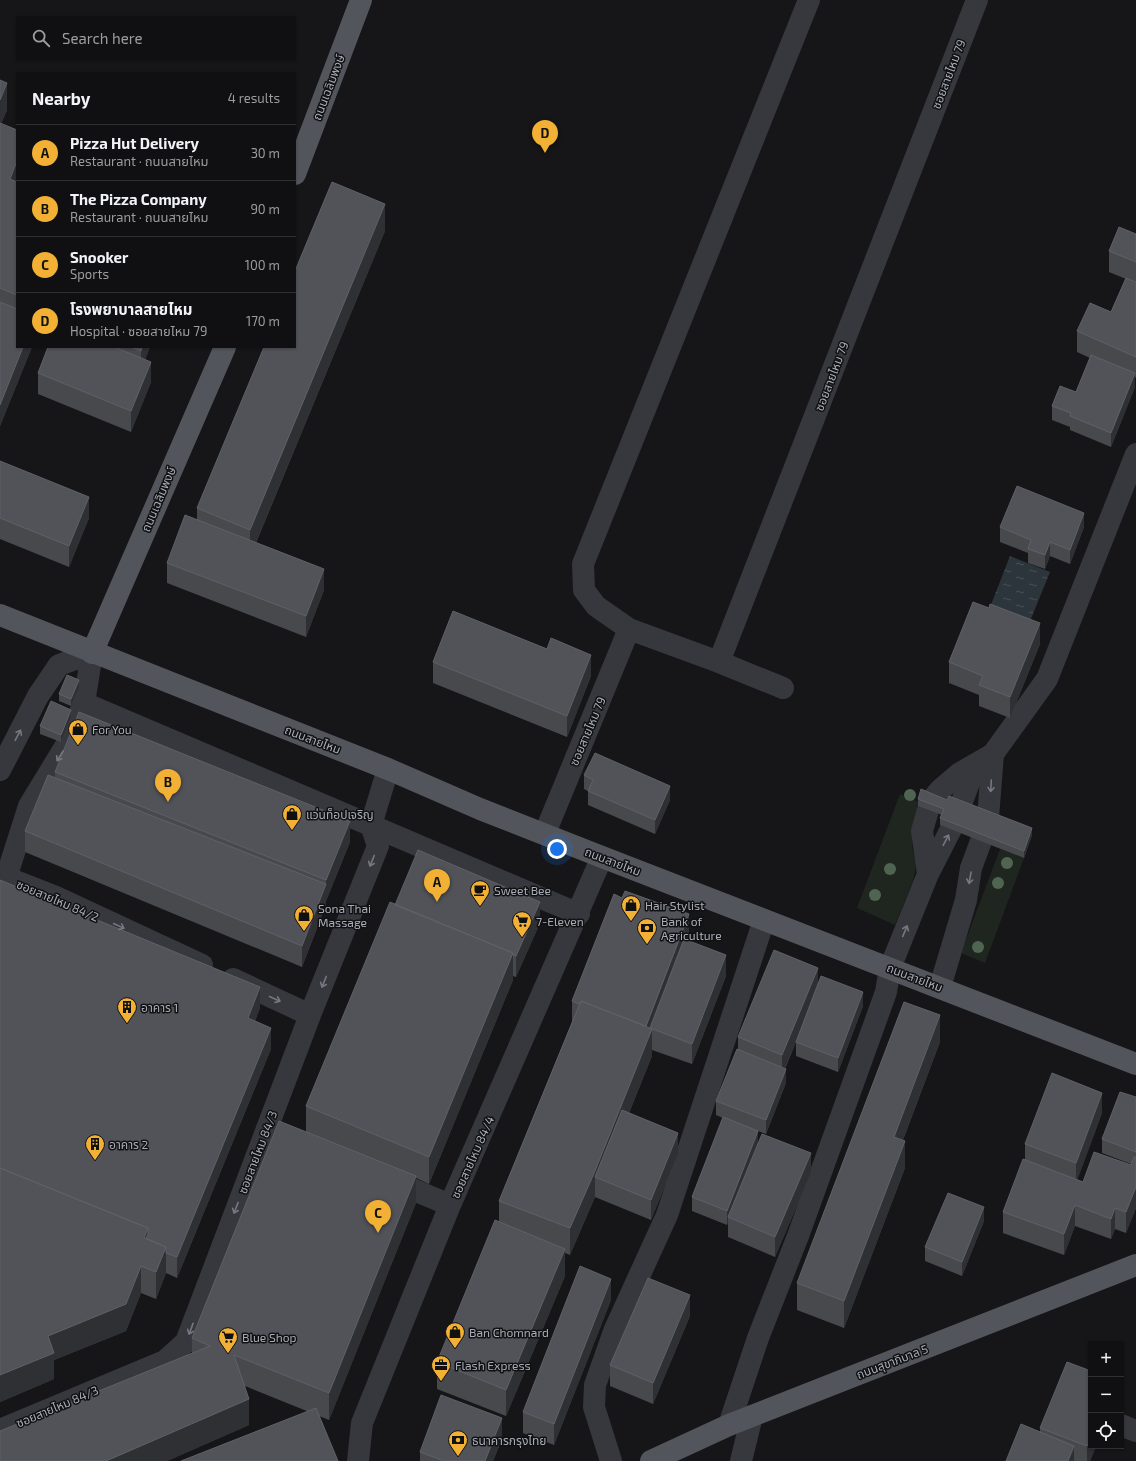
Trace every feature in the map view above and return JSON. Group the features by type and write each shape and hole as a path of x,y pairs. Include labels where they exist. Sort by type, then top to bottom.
{"main road":[{"name":"ถนนเฉลิมพงษ์","path":"296,171 361,0"},
{"name":"ถนนเฉลิมพงษ์","path":"92,653 225,348"},
{"name":"ถนนสายไหม","path":"0,615 92,653 388,769 480,809 1136,1064"},
{"name":"ถนนสุขาภิบาล 5","path":"657,1459 729,1425 1136,1265"}],"street":[{"path":"783,688 719,662 629,630 596,606 584,590 583,564 809,0"},
{"name":"ซอยสายไหม 79","path":"719,662 977,0"},
{"path":"960,807 984,759 1047,679 1136,454"},
{"name":"ซอยสายไหม 79","path":"545,834 629,630"},
{"path":"0,770 38,696 59,665 92,653"},
{"name":"ซอยสายไหม 84/2","path":"92,653 84,703 68,742 29,806 3,877 56,897 310,1015"},
{"path":"84,703 579,914"},
{"path":"928,874 922,831 930,805 940,790 950,781 984,759"},
{"path":"984,759 988,818"},
{"path":"371,825 388,769"},
{"name":"ซอยสายไหม 84/3","path":"0,1430 165,1361 186,1342 310,1015 378,846 371,825"},
{"path":"729,1425 758,1338 798,1236 886,992 890,968 928,874 951,830"},
{"path":"940,987 966,900 971,868 981,841"},
{"name":"ซอยสายไหม 84/4","path":"358,1461 362,1423 450,1205 579,914 602,857"},
{"path":"611,1461 594,1407 595,1385 615,1329 667,1216 764,920"},
{"path":"267,1128 289,1137"},
{"path":"370,1171 450,1205"},
{"path":"741,1461 752,1416"},
{"path":"1124,1426 1136,1431"}],"shaded area":[{"path":"900,794 919,802 912,830 912,846 916,866 913,881 895,925 857,908"},
{"path":"1000,849 1024,858 985,963 961,953"}],"water":[{"path":"1010,556 1050,572 1026,631 987,615"}],"building":[{"path":"0,80 7,83 0,100"},
{"path":"0,123 16,130 16,164 10,179 16,182 16,295 0,288"},
{"path":"332,182 385,204 250,530 197,508 264,348 296,348 296,269"},
{"path":"1119,227 1136,234 1136,262 1109,251"},
{"path":"1126,278 1136,282 1136,357 1077,331 1090,303 1111,312"},
{"path":"0,302 16,309 16,348 23,348 0,405"},
{"path":"48,348 116,348 151,362 131,411 38,373"},
{"path":"134,348 142,348 141,351"},
{"path":"1091,355 1135,373 1111,433 1070,416 1071,413 1052,406 1060,386 1076,392"},
{"path":"0,461 89,497 69,546 0,518"},
{"path":"1017,486 1084,513 1070,550 1050,542 1045,555 1028,549 1031,540 1000,527"},
{"path":"185,515 324,569 306,616 167,563"},
{"path":"973,602 989,608 990,604 1040,623 1010,697 979,685 983,676 949,662"},
{"path":"453,611 547,649 551,638 591,655 567,716 433,662"},
{"path":"67,675 79,680 71,699 59,694"},
{"path":"51,701 71,710 61,735 40,726"},
{"path":"79,712 350,821 326,880 55,772"},
{"path":"595,753 670,786 655,820 588,791 593,780 584,775"},
{"path":"48,775 326,884 302,946 25,831"},
{"path":"921,789 947,800 949,796 1032,828 1024,851 940,818 944,809 918,799"},
{"path":"418,850 540,902 516,956 513,955 513,953 395,905"},
{"path":"0,880 260,987 248,1018 271,1028 177,1257 166,1253 166,1247 146,1238 148,1228 0,1168"},
{"path":"625,891 689,914 646,1026 581,1001 579,1004 572,1001 614,894 622,898"},
{"path":"390,902 513,953 429,1157 306,1106"},
{"path":"684,939 726,955 692,1044 650,1028"},
{"path":"774,950 818,968 782,1055 738,1037"},
{"path":"821,976 863,992 838,1058 796,1042"},
{"path":"581,1001 652,1029 595,1171 570,1228 499,1201"},
{"path":"904,1002 940,1015 894,1137 905,1141 844,1301 797,1283"},
{"path":"737,1049 786,1069 766,1120 716,1101"},
{"path":"1052,1073 1102,1093 1076,1163 1025,1144"},
{"path":"1120,1092 1136,1097 1136,1152 1102,1139"},
{"path":"622,1110 678,1133 651,1200 595,1177"},
{"path":"723,1117 758,1131 727,1211 692,1197"},
{"path":"279,1121 416,1176 329,1393 234,1355 249,1399 106,1461 0,1461 0,1431 210,1346 192,1338"},
{"path":"762,1134 811,1153 775,1237 728,1217"},
{"path":"1094,1152 1131,1165 1134,1157 1136,1157 1136,1187 1126,1212 1115,1208 1111,1219 1075,1205 1064,1234 1003,1212 1023,1159 1083,1182"},
{"path":"0,1168 148,1228 144,1238 166,1247 156,1272 141,1266 126,1304 48,1336 54,1353 0,1375"},
{"path":"948,1193 984,1207 962,1262 925,1247"},
{"path":"495,1220 565,1249 506,1390 437,1362"},
{"path":"580,1266 611,1279 554,1424 523,1412"},
{"path":"648,1278 690,1295 653,1383 610,1365"},
{"path":"1067,1362 1088,1370 1087,1446 1040,1428"},
{"path":"441,1395 502,1418 485,1461 444,1461 420,1452"},
{"path":"316,1408 338,1461 181,1461"},
{"path":"1021,1424 1074,1446 1068,1461 1006,1461"}],"place":[{"name":"โรงพยาบาลสายไหม","path":"545,153"},
{"name":"For You","path":"78,746"},
{"name":"The Pizza Company","path":"168,802"},
{"name":"แว่นท็อปเจริญ","path":"292,831"},
{"name":"Pizza Hut Delivery","path":"437,902"},
{"name":"Sweet Bee","path":"480,907"},
{"name":"Hair Stylist","path":"631,922"},
{"name":"Sona Thai Massage","path":"304,932"},
{"name":"7-Eleven","path":"522,938"},
{"name":"Bank of Agriculture","path":"647,945"},
{"name":"อาคาร 1","path":"127,1024"},
{"name":"อาคาร 2","path":"95,1161"},
{"name":"Snooker","path":"378,1233"},
{"name":"Ban Chomnard","path":"455,1349"},
{"name":"Blue Shop","path":"228,1354"},
{"name":"Flash Express","path":"441,1382"},
{"name":"ธนาคารกรุงไทย","path":"458,1457"}]}
